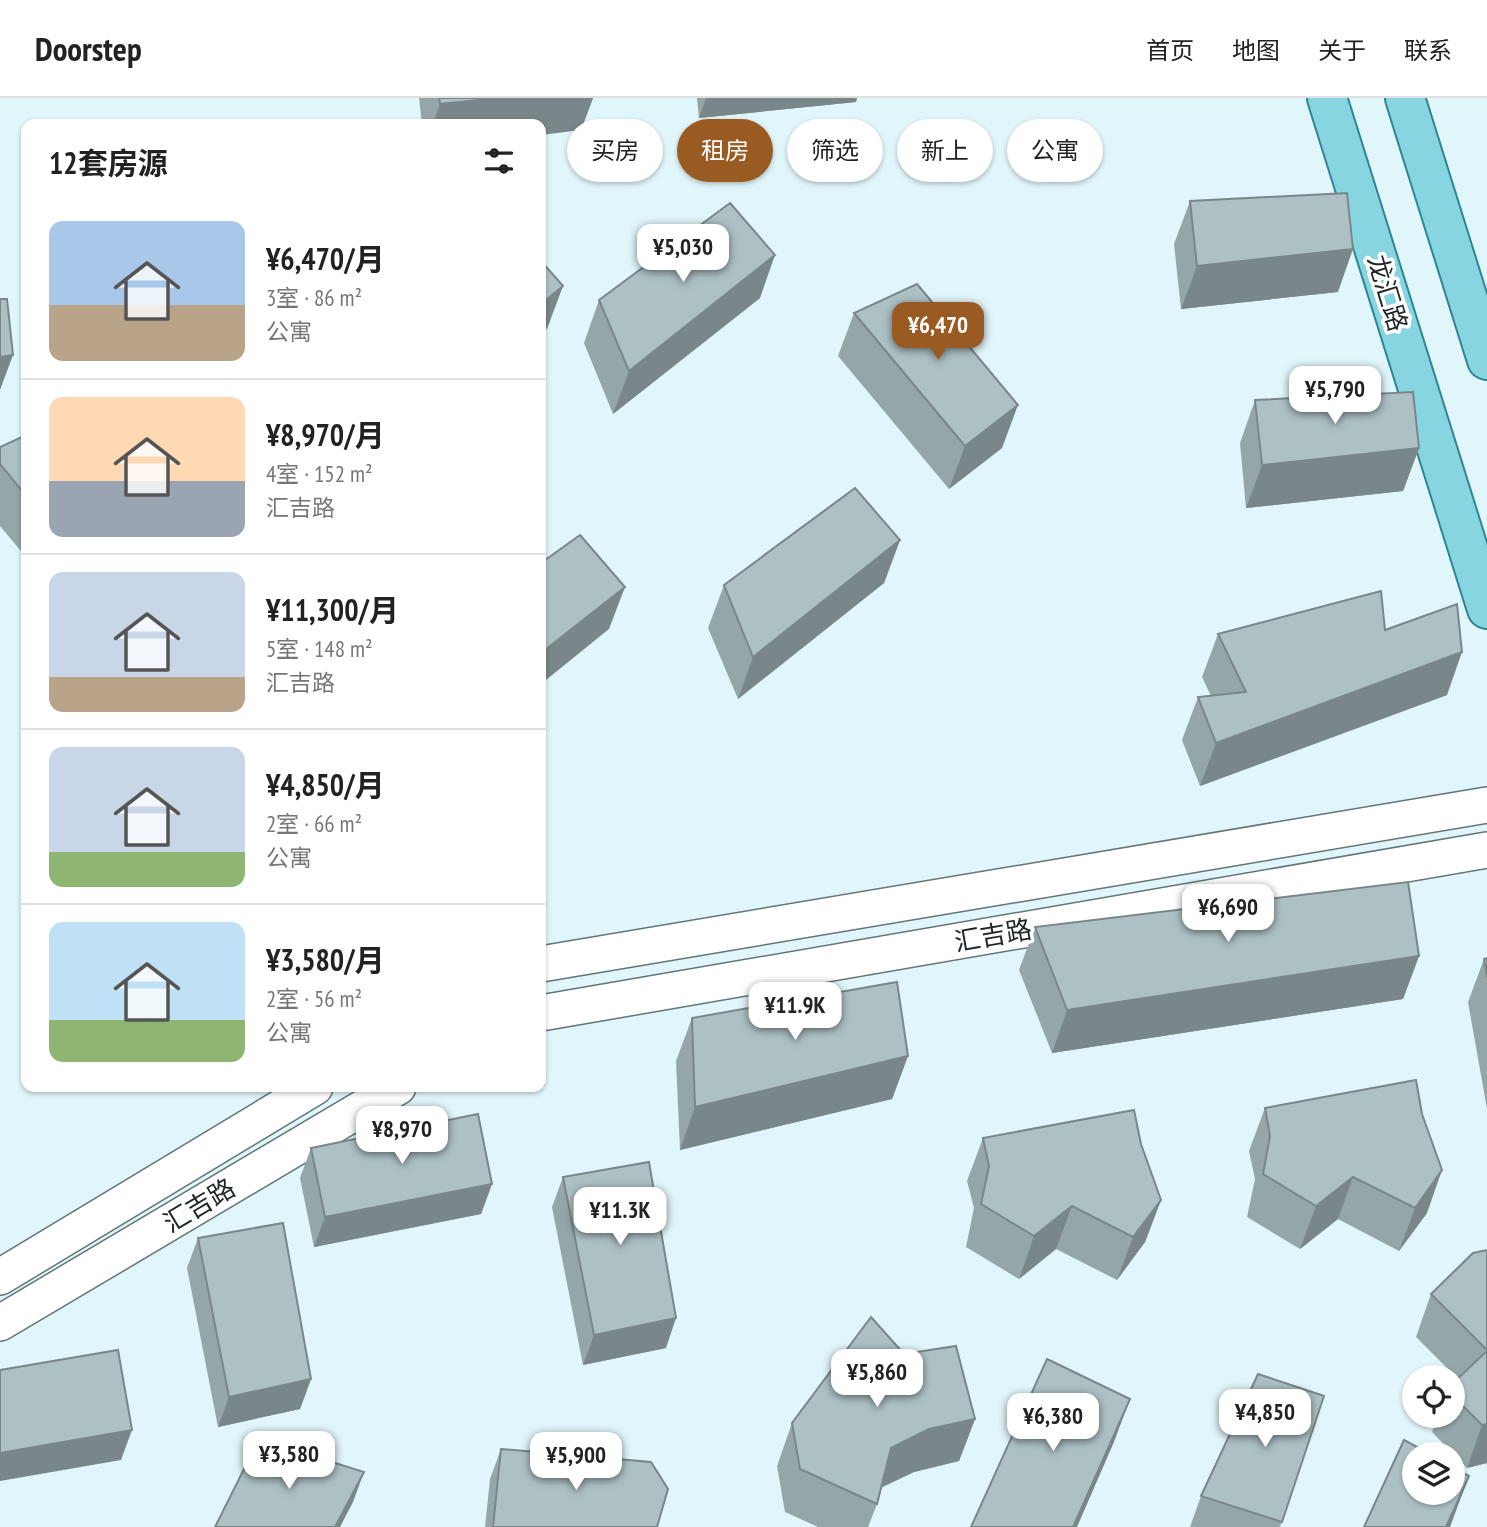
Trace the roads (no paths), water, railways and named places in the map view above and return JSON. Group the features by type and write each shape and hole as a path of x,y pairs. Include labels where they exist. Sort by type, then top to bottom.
{"main road":[{"name":"龙汇路","path":"1327,98 1487,609"},
{"path":"1405,98 1487,360"}],"street":[{"name":"汇吉路","path":"546,963 1487,805"},
{"name":"汇吉路","path":"546,1012 1487,850"},
{"name":"汇吉路","path":"0,1277 307,1092"},
{"name":"汇吉路","path":"0,1322 390,1092"}]}
